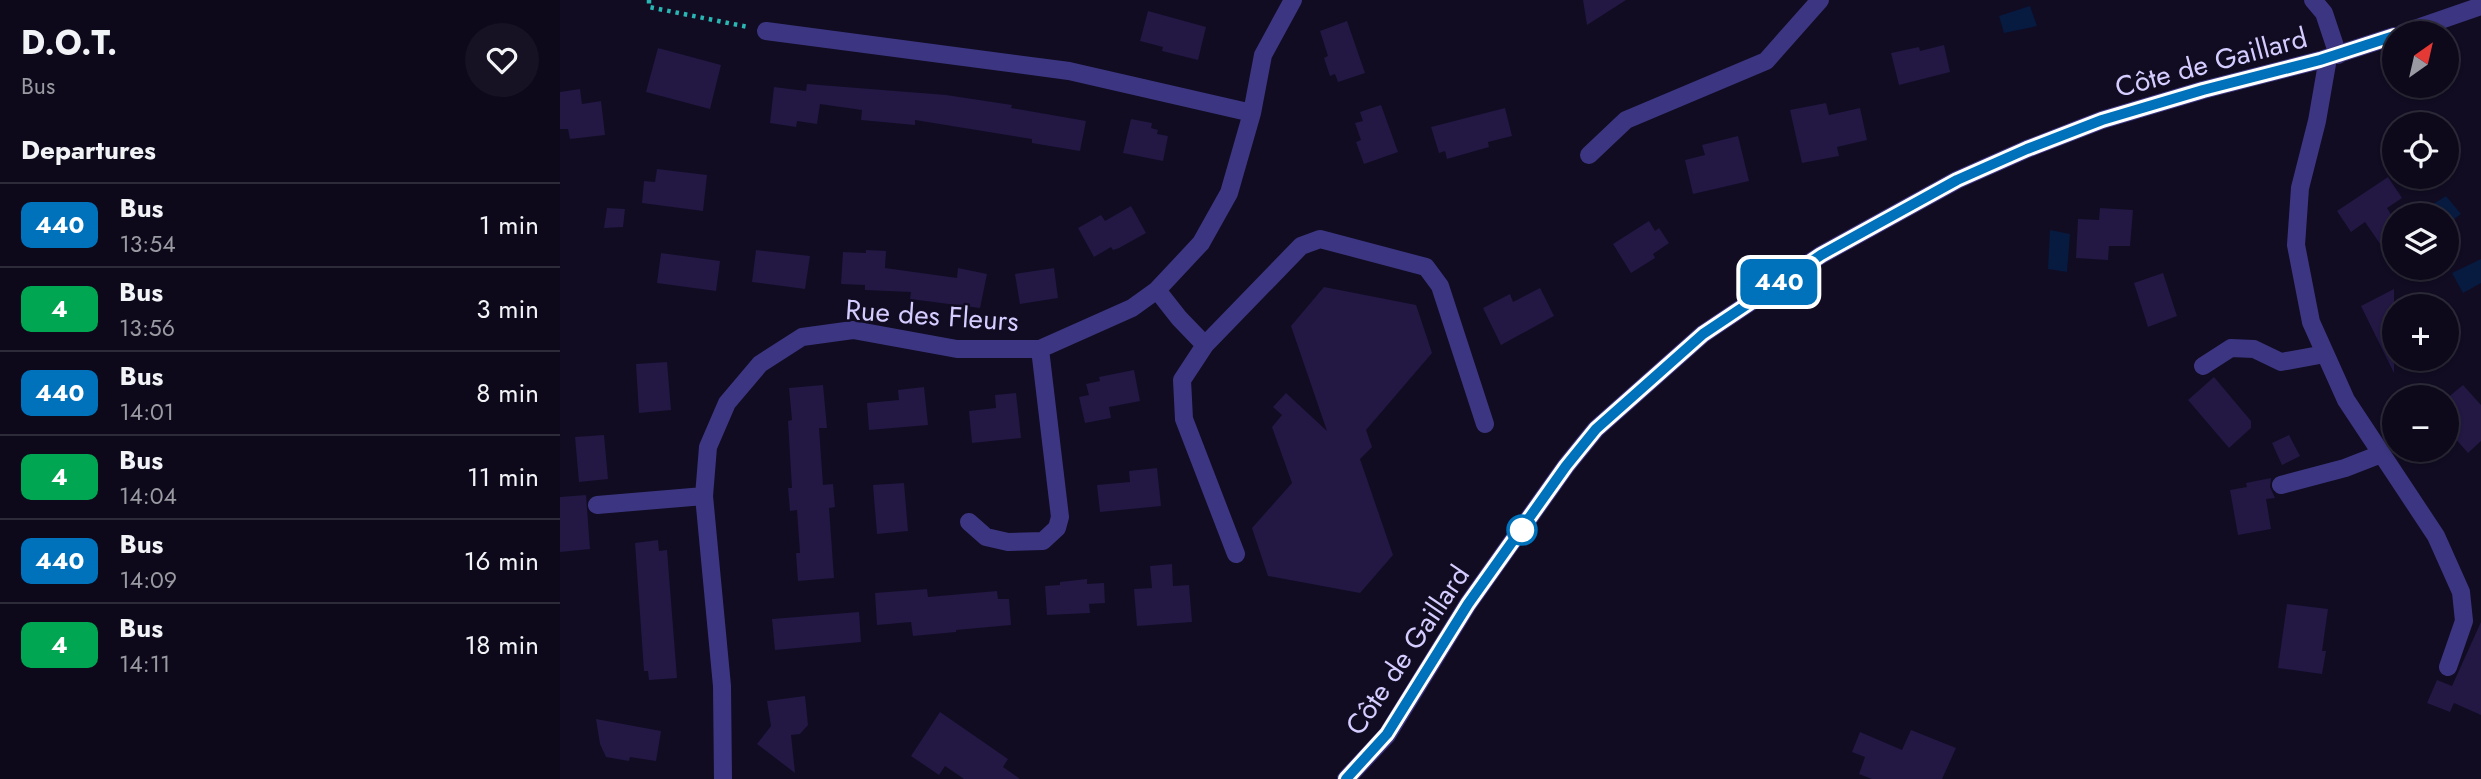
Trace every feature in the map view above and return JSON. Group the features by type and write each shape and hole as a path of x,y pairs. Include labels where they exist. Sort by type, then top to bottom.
{"street":[{"name":"Rue des Fleurs","path":"723,779 722,686 704,496 708,447 727,403 760,364 802,337 853,330 957,349 1040,349 1132,308 1157,290 1201,243 1229,193 1252,113 1263,55 1293,0"},
{"path":"1589,155 1626,120 1766,61 1821,0"},
{"path":"2313,0 2324,13 2333,56 2300,188 2296,245 2311,322 2346,400 2436,536 2460,592 2464,621 2448,667"},
{"path":"2438,21 2481,6"},
{"path":"766,31 1069,71 1252,113"},
{"name":"Côte de Gaillard","path":"1346,779 1387,734 1468,604 1566,466 1596,429 1703,334 1821,255 1968,175 2102,120 2382,40"},
{"path":"1236,554 1184,419 1182,380 1205,345 1301,246 1320,239 1426,267 1440,286 1485,424"},
{"path":"1157,290 1205,345"},
{"path":"2203,366 2231,348 2254,349 2281,362 2325,354"},
{"path":"969,522 986,537 1008,542 1043,541 1057,528 1060,517 1040,349"},
{"path":"2281,485 2345,468 2381,454"},
{"path":"597,505 704,496"}],"path":[{"path":"649,0 649,7 766,31"}],"water":[{"path":"2030,6 2037,26 2004,33 1999,16"},
{"path":"2446,196 2452,203 2435,203"},
{"path":"2050,230 2070,234 2067,272 2048,269"},
{"path":"2481,259 2481,283 2463,293 2456,280 2459,280 2459,270"}],"building":[{"path":"1583,0 1626,0 1587,25"},
{"path":"1148,11 1206,27 1198,60 1162,51 1163,47 1140,41"},
{"path":"1347,21 1365,73 1338,82 1335,74 1330,76 1324,58 1328,56 1320,31"},
{"path":"1944,45 1950,72 1899,85 1891,53 1919,47 1920,51"},
{"path":"658,48 721,65 710,109 646,92"},
{"path":"807,84 946,95 1012,105 1011,108 1086,121 1080,151 1032,143 1032,139 915,120 915,125 861,120 862,110 820,104 817,124 797,121 796,127 770,123 774,87 806,91"},
{"path":"580,89 582,104 601,101 605,135 570,139 568,129 560,129 560,92"},
{"path":"1826,103 1829,115 1860,108 1867,140 1837,147 1839,156 1802,163 1790,110"},
{"path":"1381,105 1398,152 1364,164 1356,142 1361,140 1355,123 1363,121 1360,112"},
{"path":"1505,108 1512,136 1488,142 1489,147 1447,159 1445,151 1439,153 1431,127"},
{"path":"1131,119 1152,123 1151,128 1158,130 1157,134 1168,136 1163,161 1123,153"},
{"path":"1738,136 1749,181 1693,194 1685,160 1705,155 1702,145"},
{"path":"657,169 707,175 703,211 642,203 644,181 655,182"},
{"path":"2382,181 2382,189 2396,189 2402,198 2394,203 2382,203 2382,247 2365,222 2351,232 2337,211"},
{"path":"1131,206 1146,233 1119,248 1113,250 1111,247 1094,257 1078,228 1101,215 1105,221"},
{"path":"607,208 625,209 623,227 604,228"},
{"path":"2100,208 2133,210 2130,246 2109,246 2108,260 2076,258 2078,219 2099,220"},
{"path":"1649,221 1655,231 1659,228 1669,243 1653,254 1655,258 1631,273 1613,244"},
{"path":"756,250 810,256 805,289 752,282"},
{"path":"866,250 886,251 885,268 957,278 958,268 987,274 980,308 910,299 911,292 865,290 865,285 841,284 843,252 866,253"},
{"path":"661,253 720,261 716,291 657,283"},
{"path":"1054,268 1058,298 1020,304 1015,274"},
{"path":"2163,273 2177,316 2148,327 2134,283"},
{"path":"1324,287 1416,305 1432,353 1366,430 1372,447 1360,459 1393,555 1360,593 1268,576 1252,528 1292,483 1272,427 1282,415 1273,407 1286,393 1327,431 1291,326"},
{"path":"1540,288 1554,316 1501,345 1483,308 1510,294 1513,302"},
{"path":"2382,295 2382,349 2361,306"},
{"path":"667,362 671,410 639,413 636,364"},
{"path":"1134,370 1140,401 1109,407 1111,418 1085,423 1079,397 1089,395 1086,384 1100,381 1099,377"},
{"path":"2214,377 2251,421 2251,428 2229,448 2188,400"},
{"path":"823,385 827,428 819,428 823,485 833,484 835,507 829,508 834,578 798,581 796,553 800,553 797,510 790,511 788,488 792,488 789,388"},
{"path":"2463,385 2481,405 2481,441 2468,453 2459,443 2459,388"},
{"path":"924,387 928,425 869,430 867,403 899,400 898,390"},
{"path":"1016,393 1021,438 972,443 969,411 996,408 995,395"},
{"path":"604,435 608,479 579,482 575,437"},
{"path":"2289,435 2300,456 2282,465 2272,443"},
{"path":"1157,468 1161,506 1100,512 1097,485 1130,482 1129,471"},
{"path":"2271,478 2270,487 2275,498 2266,499 2271,529 2238,535 2230,490 2247,487 2246,483"},
{"path":"904,483 908,531 877,534 873,485"},
{"path":"586,495 590,549 560,552 560,497"},
{"path":"658,540 659,551 667,550 677,678 649,680 648,671 644,671 635,543"},
{"path":"1172,564 1173,586 1189,585 1192,622 1137,626 1134,589 1152,588 1150,566"},
{"path":"1087,579 1087,584 1104,583 1105,603 1089,604 1090,613 1047,615 1045,586"},
{"path":"927,589 928,597 997,591 998,599 1009,599 1011,625 913,636 911,622 877,625 875,593"},
{"path":"2287,604 2328,609 2322,651 2326,651 2322,674 2278,668"},
{"path":"859,612 861,642 775,650 772,619"},
{"path":"2481,622 2481,715 2454,703 2450,712 2427,703 2437,680 2452,686"},
{"path":"805,696 808,725 800,734 791,735 795,773 757,744 771,726 767,701"},
{"path":"940,712 1008,759 1003,767 1020,779 964,779 945,766 939,775 911,756"},
{"path":"596,719 661,731 656,761 630,757 629,761 606,757 600,744"},
{"path":"1911,730 1956,748 1942,779 1872,779 1859,774 1865,757 1852,752 1860,732 1902,750"}],"bus line":[{"name":"440","path":"1346,779 1387,734 1468,604 1566,466 1596,429 1703,334 1749,301 1821,255 1957,180 2027,149 2102,120 2203,90 2320,60 2382,40"}]}
